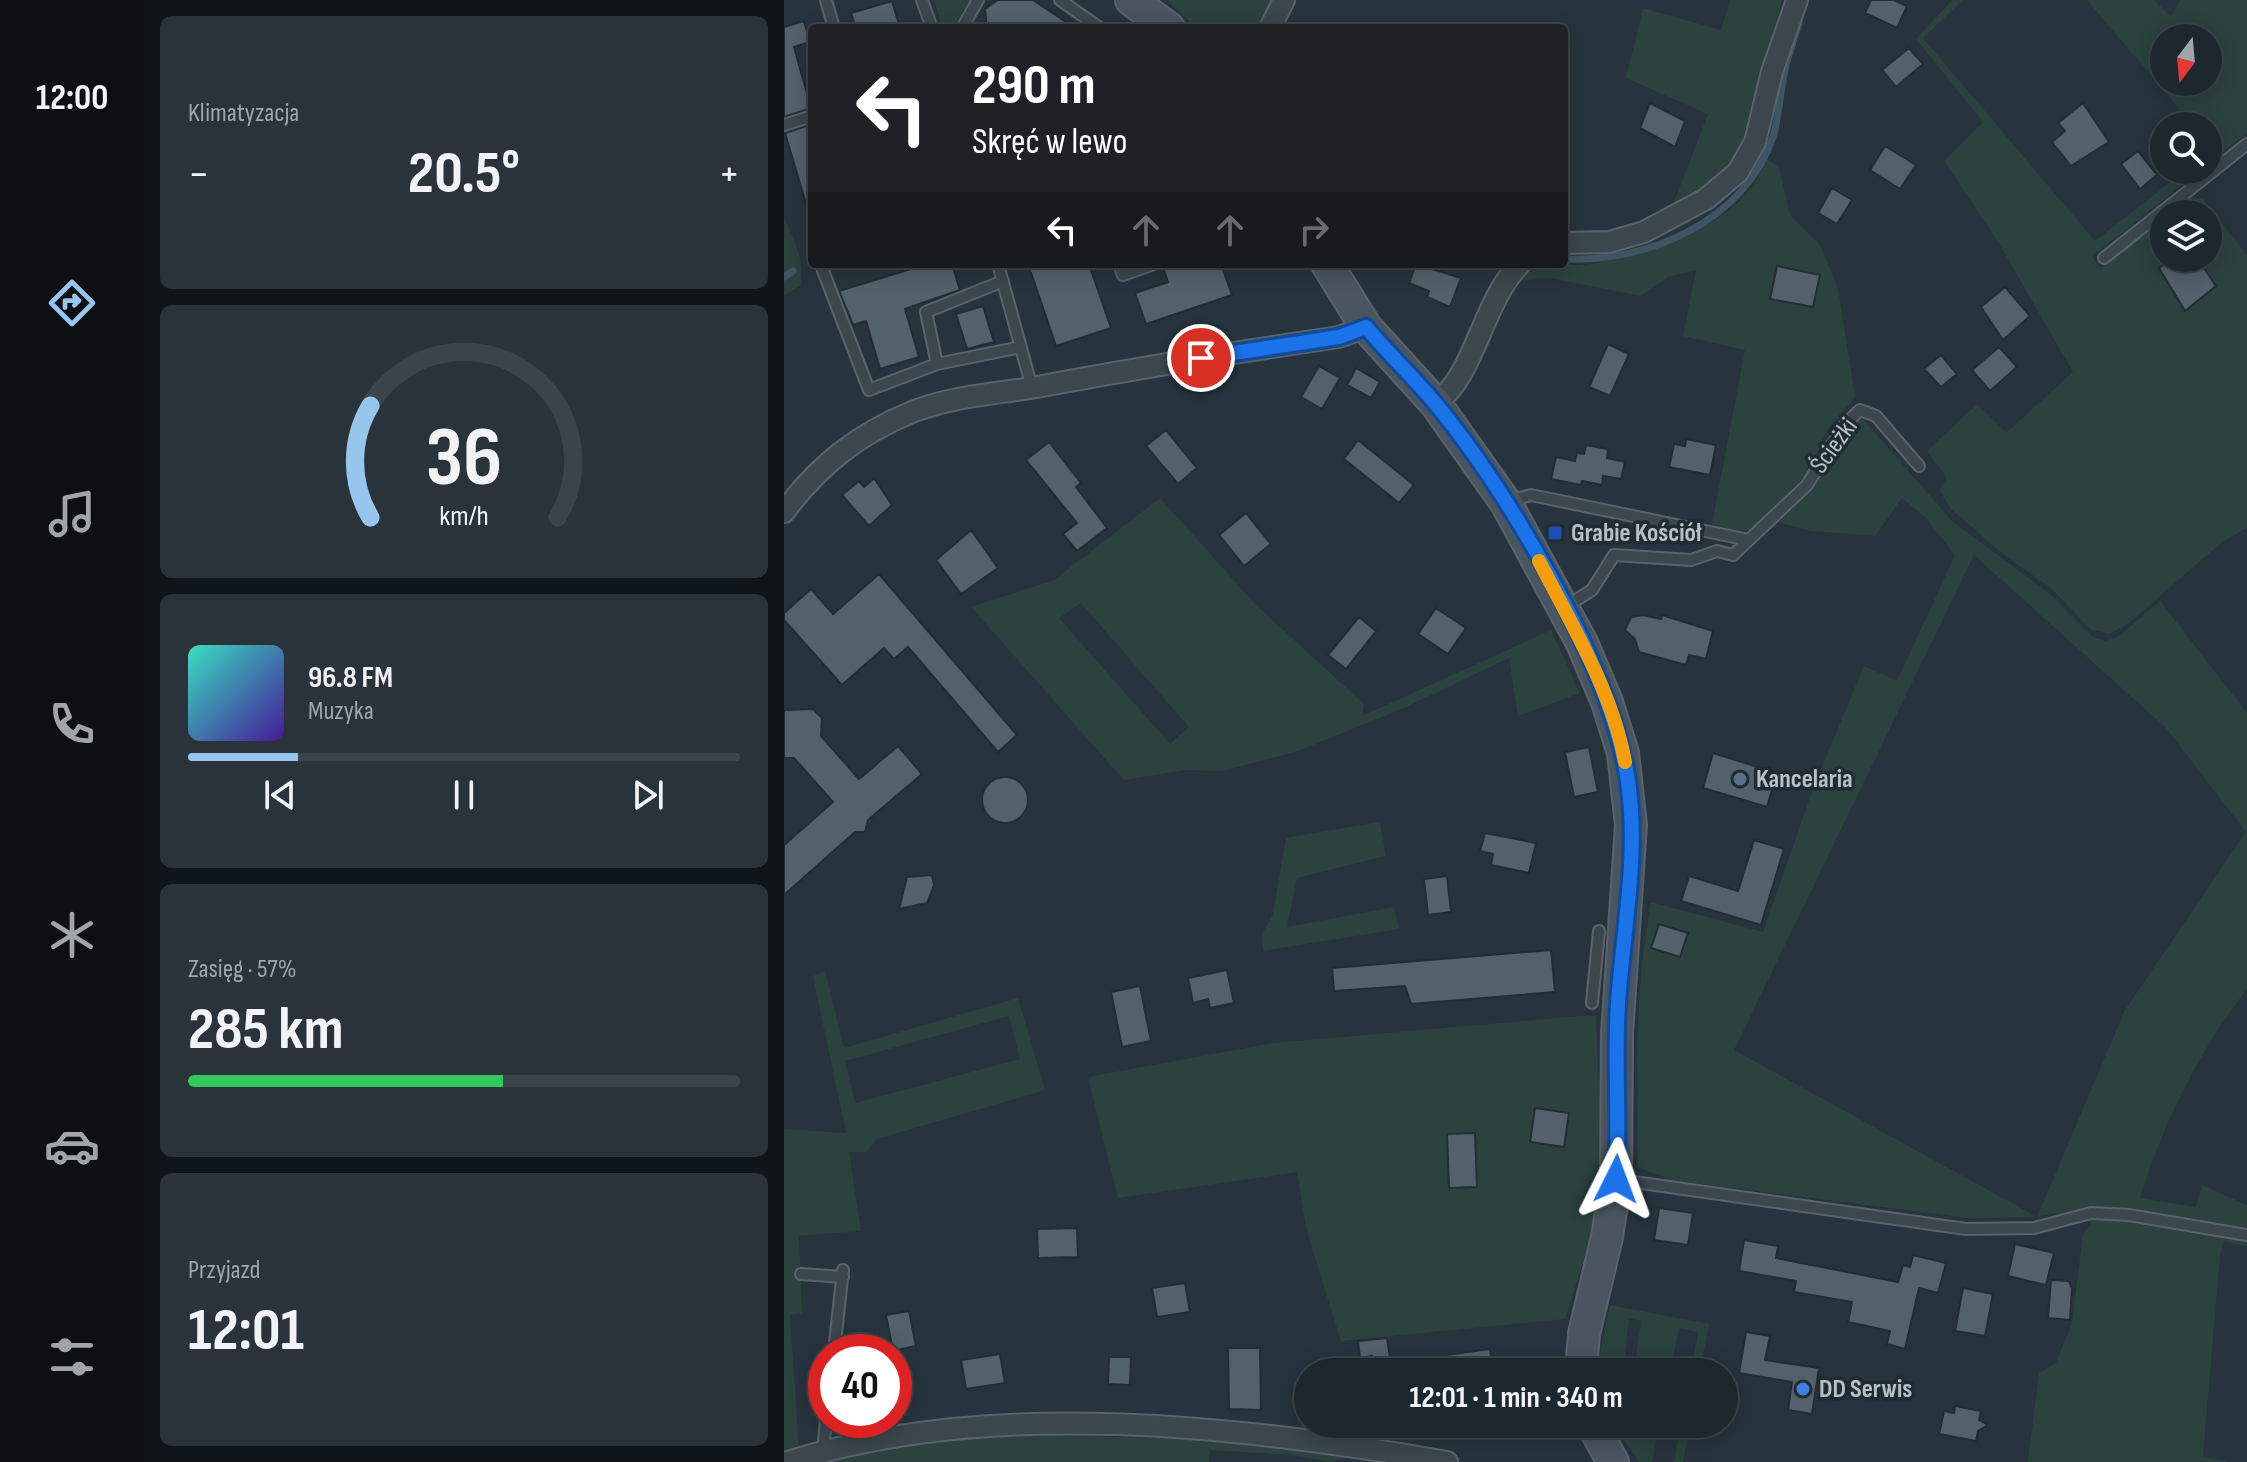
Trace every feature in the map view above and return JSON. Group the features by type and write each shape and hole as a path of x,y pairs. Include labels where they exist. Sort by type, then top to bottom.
{"street":[{"path":"1131,0 1164,24"},
{"path":"1272,24 1284,0"},
{"path":"1568,243 1609,242 1644,232 1706,199 1738,172 1755,142 1775,62 1797,0"},
{"path":"1329,268 1366,327 1435,403 1506,503 1564,608 1616,727 1630,798 1630,870 1617,1034 1616,1179 1607,1237 1584,1334 1582,1358"},
{"path":"1435,403 1456,385 1502,285 1517,268"},
{"path":"784,512 819,469 843,449 891,422 949,401 1339,337 1366,327"},
{"path":"788,1462 823,1451 907,1433 1016,1426 1121,1426 1262,1434 1447,1462"},
{"path":"1597,1438 1604,1458"}],"lane":[{"path":"826,0 833,24"},
{"path":"922,0 931,24"},
{"path":"964,24 978,0"},
{"path":"1060,0 1094,24"},
{"path":"784,125 808,117"},
{"path":"2104,258 2247,144"},
{"path":"822,268 869,390 937,364 1021,347"},
{"path":"999,268 1032,388"},
{"path":"1120,268 1123,275 1143,268"},
{"path":"937,364 926,312 1003,281"},
{"name":"Ścieżki","path":"1564,608 1592,590 1614,555 1691,560 1717,551 1733,555 1807,485 1845,424 1860,410 1876,416 1919,466"},
{"path":"1506,503 1519,496 1531,495 1749,540"},
{"path":"1592,1003 1599,931"},
{"path":"1616,1179 1966,1229 2034,1228 2091,1213 2129,1215 2247,1235"},
{"path":"801,1274 843,1273 836,1334"},
{"path":"823,1451 824,1438"}],"green space":[{"path":"934,0 970,0 955,24 942,24"},
{"path":"1167,0 1274,0 1261,24 1193,24"},
{"path":"1730,0 1782,0 1744,146 1718,178 1671,210 1708,114 1626,78 1643,8 1721,30"},
{"path":"1952,0 1963,0 1923,38 2095,241 2168,184 2183,184 2163,200 2150,200 2150,210 2092,256 2100,268 2150,228 2150,272 2222,272 2222,223 2247,255 2247,528 2222,542 2129,623 2109,634 2090,629 2051,588 2004,555 1951,509 1939,490 1947,478 1927,451 1977,404 2006,433 2073,372 2000,245 1944,161 1983,122 1916,39"},
{"path":"2087,0 2154,0 2171,17 2180,0 2247,0 2247,133 2222,153 2222,112 2182,112 2169,96 2222,96 2222,24 2150,24 2150,74"},
{"path":"1767,159 1779,167 1790,215 1820,245 1838,288 1855,397 1827,430 1808,473 1752,530 1736,531 1712,524 1745,350 1683,336 1696,270 1668,277 1641,296 1550,278 1518,281 1537,268 1568,268 1568,265 1601,262 1693,232 1729,210 1757,179"},
{"path":"2189,196 2204,200 2184,200"},
{"path":"784,218 798,251 801,277 800,286 784,295"},
{"path":"1862,418 1952,521 2050,594 2093,637 2105,641 2118,637 2160,601 2247,713 2247,989 2213,1037 2184,1089 2160,1142 2140,1198 2196,1207 2202,1185 2247,1205 2247,1246 2224,1241 2220,1255 2203,1457 2228,1462 2028,1462 2039,1373 2056,1363 2072,1323 2083,1234 2091,1224 2088,1208 2037,1217 1968,1218 1671,1180 1638,1167 1639,1001 1651,902 1763,932 1814,786 1864,666 1897,681 1955,555 1925,517 1902,498 1875,536 1811,531 1778,522 1813,488 1851,427","holes":["1974,555 2166,728 2246,832 2125,1010 2037,1217 1734,1050"]},
{"path":"1160,498 1256,605 1364,704 1362,716 1551,630 1580,693 1518,716 1509,658 1404,708 1298,751 1223,771 1186,770 1124,780 971,607 1054,580","holes":["1081,603 1189,727 1170,744 1059,618"]},
{"path":"1380,822 1386,856 1297,878 1287,927 1394,907 1399,929 1263,951 1262,934 1273,914 1286,838"},
{"path":"825,971 844,1048 1018,998 1045,1090 877,1139 866,1152 849,1152 861,1231 799,1236 802,1313 790,1315 799,1448 784,1451 784,1129 846,1133 813,976","holes":["1009,1016 1020,1059 855,1103 845,1061"]},
{"path":"1596,1016 1603,1171 1599,1212 1565,1319 1341,1341 1307,1232 1297,1172 1118,1198 1088,1077 1274,1043"},
{"path":"1610,1305 1709,1324 1703,1358 1693,1358 1698,1332 1679,1328 1673,1358 1636,1358 1641,1321 1629,1318 1625,1358 1600,1358"},
{"path":"1029,1435 1293,1444 1341,1451 1344,1458 1331,1462 1291,1455 1210,1450 1209,1462 814,1462 919,1442"},
{"path":"1623,1438 1657,1438 1652,1462 1639,1462"},
{"path":"1678,1438 1687,1438 1683,1462 1674,1462"}],"building":[{"path":"998,0 1033,0 1069,24 987,24 985,9"},
{"path":"1871,0 1894,0 1907,6 1897,28 1865,13"},
{"path":"892,1 899,24 855,24 851,13"},
{"path":"804,21 808,43 794,47 808,97 808,109 784,117 784,27"},
{"path":"1909,48 1923,64 1896,87 1882,70"},
{"path":"1650,103 1685,121 1675,147 1640,128"},
{"path":"2083,103 2109,142 2071,166 2052,142 2065,131 2058,123"},
{"path":"808,125 808,207 807,207 785,133"},
{"path":"1885,146 1916,165 1900,189 1870,170"},
{"path":"2138,151 2150,166 2150,181 2140,189 2121,164"},
{"path":"1832,188 1852,200 1837,224 1818,213"},
{"path":"1777,266 1820,275 1813,307 1770,299"},
{"path":"914,268 953,268 960,290 905,309 919,357 880,369 866,321 853,325 839,291"},
{"path":"1029,268 1090,268 1111,328 1056,346"},
{"path":"1163,268 1222,268 1232,295 1146,324 1135,293 1168,282"},
{"path":"1415,268 1429,268 1461,278 1450,307 1427,297 1429,291 1409,283"},
{"path":"2161,272 2206,272 2216,286 2185,311"},
{"path":"2005,287 2030,316 2003,340 1981,307"},
{"path":"983,306 994,342 967,349 956,314"},
{"path":"1608,344 1629,354 1610,396 1589,387"},
{"path":"1999,347 2017,367 1990,391 1972,370"},
{"path":"1941,355 1957,374 1941,387 1924,369"},
{"path":"1319,366 1340,378 1322,409 1301,397"},
{"path":"1356,368 1380,382 1371,398 1347,385"},
{"path":"1166,430 1197,468 1178,484 1146,446"},
{"path":"1686,439 1716,445 1710,475 1669,467 1674,444 1685,446"},
{"path":"1358,440 1414,485 1399,503 1344,459"},
{"path":"1049,442 1081,483 1076,487 1107,528 1077,551 1063,534 1077,523 1026,460"},
{"path":"1586,445 1608,449 1607,458 1625,462 1621,479 1603,476 1602,485 1582,481 1581,485 1551,479 1556,457 1575,461 1577,453 1584,454"},
{"path":"874,478 892,505 869,526 842,495 859,481 864,487"},
{"path":"1246,513 1271,544 1244,566 1219,535"},
{"path":"971,530 998,568 961,594 936,560"},
{"path":"879,574 1017,735 998,752 908,647 894,659 884,648 842,685 784,620 784,613 811,589 833,614"},
{"path":"1436,608 1466,628 1448,654 1418,634"},
{"path":"1643,615 1661,619 1662,615 1713,631 1706,659 1689,655 1686,665 1639,652 1635,639 1625,630 1631,617"},
{"path":"1359,617 1376,631 1346,669 1328,655"},
{"path":"813,709 822,718 821,736 859,779 898,746 922,774 868,820 865,832 855,832 784,895 784,845 833,802 794,758 784,758 784,710"},
{"path":"1589,747 1598,792 1574,797 1565,752"},
{"path":"1713,753 1777,773 1767,807 1703,788"},
{"path":"1005,777 1021,784 1028,800 1021,816 1005,823 989,816 982,800 989,784"},
{"path":"1485,833 1536,843 1529,873 1491,865 1493,854 1480,851"},
{"path":"1754,840 1784,849 1761,925 1681,901 1689,876 1738,891"},
{"path":"932,875 934,885 927,903 899,909 907,877"},
{"path":"1447,876 1451,912 1428,915 1424,879"},
{"path":"1659,924 1688,933 1680,957 1651,948"},
{"path":"1551,950 1555,992 1411,1004 1405,986 1334,991 1332,968"},
{"path":"1227,970 1234,1003 1210,1008 1208,999 1193,1003 1188,978"},
{"path":"1140,986 1151,1041 1122,1047 1111,992"},
{"path":"1535,1108 1569,1113 1564,1147 1530,1142"},
{"path":"1475,1133 1477,1187 1449,1188 1447,1134"},
{"path":"1659,1208 1693,1213 1688,1245 1654,1240"},
{"path":"1077,1228 1078,1257 1038,1258 1037,1229"},
{"path":"1744,1240 1778,1246 1776,1258 1898,1282 1903,1265 1910,1267 1913,1255 1946,1263 1938,1293 1919,1288 1905,1349 1887,1344 1890,1331 1848,1322 1852,1302 1794,1292 1796,1281 1739,1271"},
{"path":"2015,1244 2054,1253 2046,1285 2008,1276"},
{"path":"2051,1280 2069,1281 2072,1289 2070,1320 2048,1318"},
{"path":"1185,1283 1190,1312 1157,1317 1152,1288"},
{"path":"1963,1288 1993,1294 1985,1336 1955,1331"},
{"path":"909,1311 916,1346 912,1347 912,1334 890,1334 886,1315"},
{"path":"1746,1332 1770,1336 1765,1360 1819,1368 1812,1414 1788,1410 1792,1382 1739,1373"},
{"path":"1387,1338 1390,1358 1360,1358 1358,1341"},
{"path":"1228,1348 1260,1348 1261,1410 1229,1409"},
{"path":"1490,1349 1491,1358 1424,1358"},
{"path":"1000,1354 1005,1383 966,1389 961,1360"},
{"path":"1109,1357 1131,1357 1130,1385 1108,1384"},
{"path":"1955,1406 1981,1411 1979,1420 1988,1425 1978,1431 1976,1441 1939,1434 1944,1411 1954,1413"}],"waterway":[{"path":"1568,259 1628,253 1659,244 1689,231 1716,214 1740,192 1759,167 1773,137 1786,65 1799,23"},
{"path":"784,277 793,271"}],"slow traffic":[{"path":"1539,561 1582,643 1607,702 1625,762"}],"place":[{"name":"Grabie Kościół","path":"1555,533"},
{"name":"Kancelaria","path":"1740,779"},
{"name":"DD Serwis","path":"1803,1389"}],"route":[{"path":"1201,358 1339,337 1366,327 1435,403 1492,480 1582,643 1616,727 1630,798 1628,910 1618,1005 1616,1179"}]}
